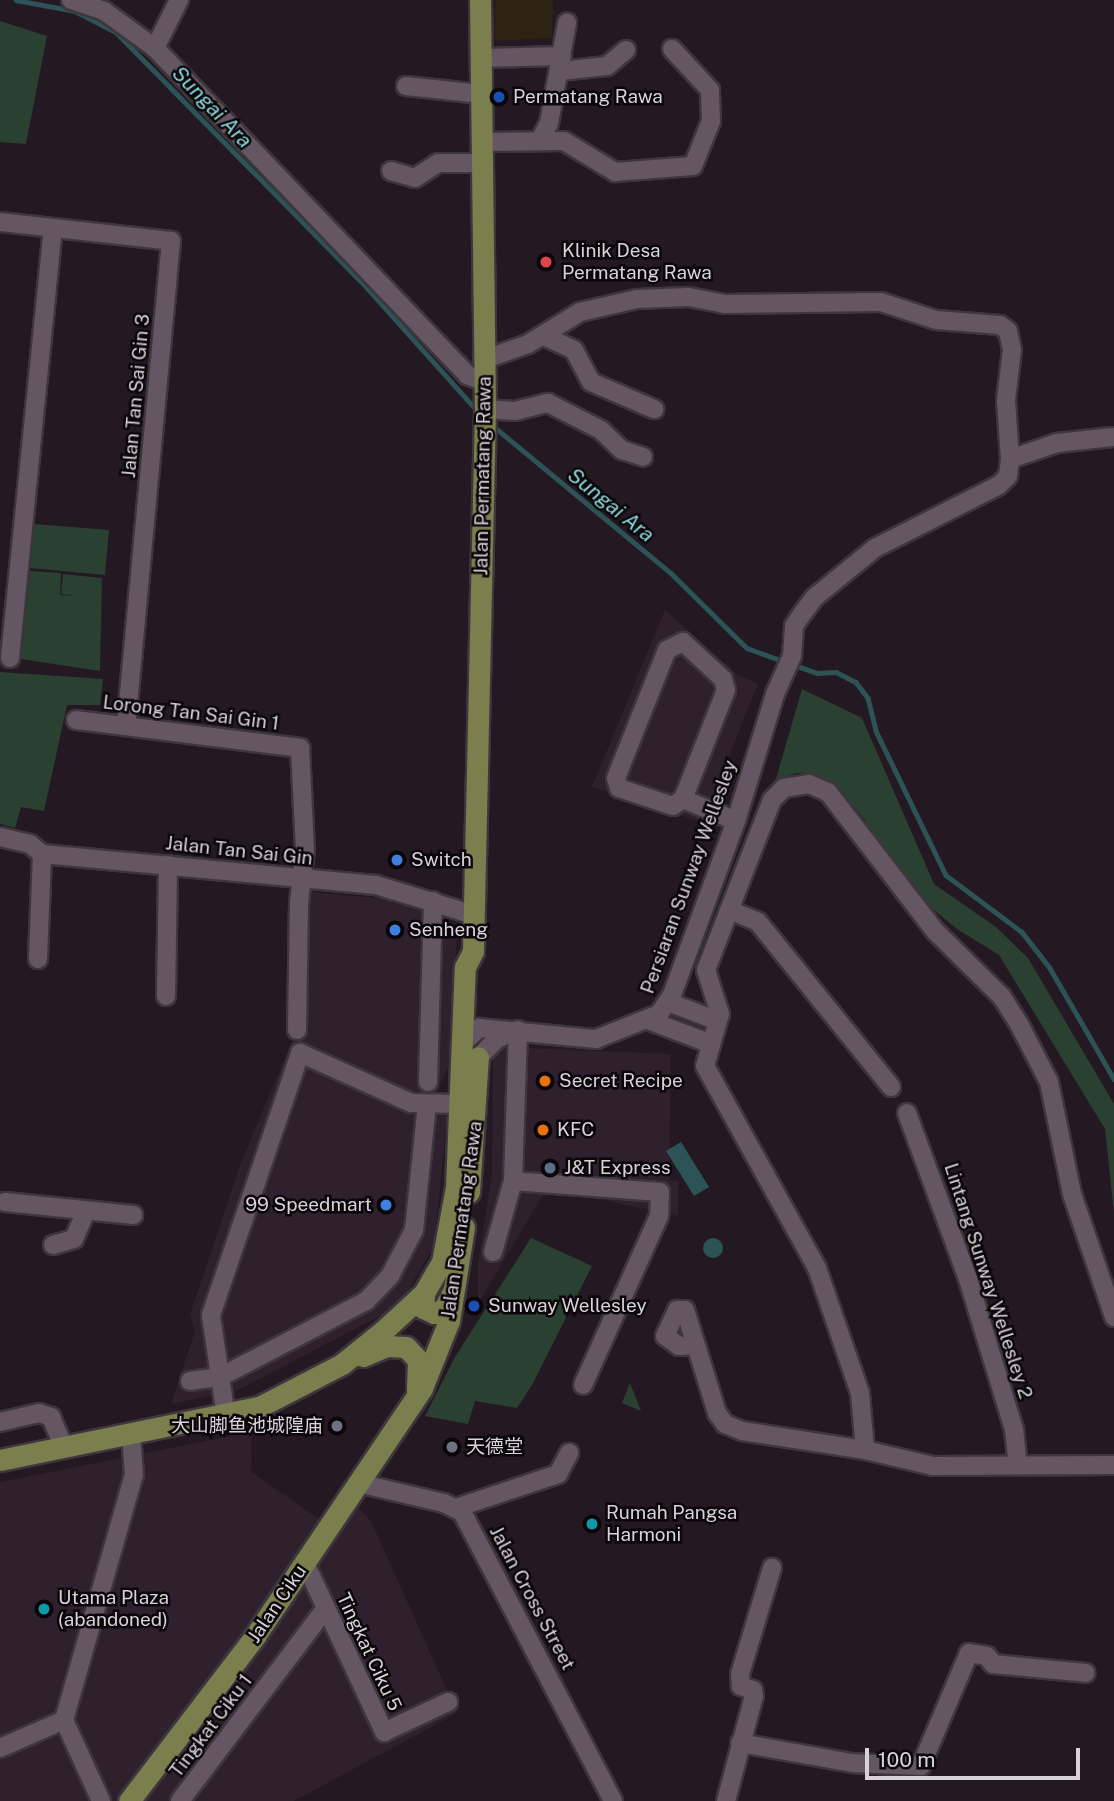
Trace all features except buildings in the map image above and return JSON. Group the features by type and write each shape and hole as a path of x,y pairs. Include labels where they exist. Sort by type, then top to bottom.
{"main road":[{"name":"Jalan Permatang Rawa","path":"415,1399 446,1332 473,1165 474,1043 480,967 473,951 485,446 480,0"},
{"name":"Jalan Permatang Rawa","path":"342,1364 424,1293 442,1262 449,1232 461,1104 474,1043"},
{"path":"424,1293 423,1308 434,1314 444,1309 453,1291"},
{"path":"0,1460 63,1445 226,1417 271,1402 342,1364 387,1346 406,1347 419,1367 415,1399"},
{"name":"Jalan Ciku","path":"128,1801 256,1636 415,1399"}],"street":[{"path":"71,0 106,6 155,48 467,375 485,382"},
{"path":"155,48 179,0"},
{"path":"541,140 561,64 567,23"},
{"path":"391,171 415,178 438,163 541,140 564,141 615,172 693,166 711,121 710,90 672,49"},
{"path":"481,58 607,66 626,50"},
{"path":"406,86 481,94"},
{"name":"Jalan Tan Sai Gin 3","path":"0,222 171,241 126,726"},
{"path":"10,658 53,228"},
{"path":"485,359 544,336 580,312 607,303 688,297 725,304 881,302 936,320 1000,324 1008,331 1012,351 1006,400 1010,459 1057,443 1113,437"},
{"path":"544,336 573,350 591,382 654,409"},
{"path":"485,409 515,411 548,403 601,430 622,450 643,457"},
{"name":"Persiaran Sunway Wellesley","path":"474,1043 519,1030 596,1039 648,1020 668,1002 736,821 775,694 792,656 794,626 815,597 875,548 999,485 1008,476 1010,459"},
{"path":"683,642 723,679 726,690 683,799 673,806 619,788 616,778 667,650 683,642"},
{"name":"Lorong Tan Sai Gin 1","path":"76,720 300,748 303,879"},
{"path":"865,1450 860,1393 836,1317 791,1215 705,1066 709,1043 718,1021 719,1006 706,970 772,800 784,788 809,784 828,792 927,921 1002,997 1049,1082 1072,1194 1114,1317"},
{"path":"683,799 736,821"},
{"name":"Jalan Tan Sai Gin","path":"0,837 30,844 42,854 376,885 474,915"},
{"path":"38,959 42,854"},
{"path":"166,996 168,866"},
{"path":"297,1030 303,879"},
{"path":"428,1082 433,901"},
{"path":"729,911 758,922 891,1087"},
{"path":"668,1002 718,1021"},
{"path":"648,1020 709,1043"},
{"path":"474,1043 497,1039 519,1030 513,1181 493,1252"},
{"path":"226,1417 211,1315 300,1053 411,1103 461,1104"},
{"path":"190,1381 220,1377 366,1300 390,1276 414,1230 427,1105"},
{"name":"Lintang Sunway Wellesley 2","path":"907,1113 968,1279 1014,1429 1018,1465"},
{"path":"513,1181 660,1192 659,1216 583,1385"},
{"path":"5,1202 85,1213 133,1215"},
{"path":"53,1245 74,1239 85,1213"},
{"path":"695,1345 717,1413 725,1424 742,1431 865,1450 933,1466 1114,1465"},
{"path":"0,1422 39,1413 51,1417 63,1445"},
{"path":"102,1801 64,1720 134,1475 131,1434"},
{"path":"358,1483 456,1508 558,1474 569,1453"},
{"name":"Jalan Cross Street","path":"456,1508 466,1517 521,1618 613,1801"},
{"name":"Tingkat Ciku 5","path":"305,1563 384,1732 448,1702"},
{"path":"726,1801 754,1696 753,1690 741,1686 740,1674 772,1568"},
{"name":"Tingkat Ciku 1","path":"180,1801 326,1608"},
{"path":"740,1743 852,1763 921,1766 969,1653 986,1656 993,1664 1086,1673"},
{"path":"0,1748 64,1720"}],"shaded area":[{"path":"495,0 553,0 552,38 495,41"},
{"path":"0,21 47,36 26,144 0,142"},
{"path":"34,524 109,530 105,575 30,568"},
{"path":"30,571 61,573 60,595 77,596 61,594 63,574 102,578 100,671 21,659"},
{"path":"665,610 738,675 758,684 702,822 592,787"},
{"path":"0,672 103,679 100,705 67,705 44,811 21,807 15,828 0,824"},
{"path":"802,689 862,718 934,884 996,927 1028,958 1114,1104 1114,1213 1105,1129 999,955 957,929 918,897 876,850 866,821 833,782 798,773 776,779"},
{"path":"290,890 407,901 457,931 451,1061 436,1093 449,1099 434,1246 399,1306 238,1390 171,1404 195,1331 190,1314 241,1163 295,1034 288,1022"},
{"path":"501,1047 671,1054 669,1180 678,1181 678,1216 547,1188 478,1304 478,1265 492,1173 493,1055"},
{"path":"681,1142 709,1187 694,1196 666,1151"},
{"path":"531,1238 592,1266 532,1385 517,1408 475,1401 468,1424 425,1416 455,1357"},
{"path":"709,1238 717,1238 723,1248 717,1258 709,1258 703,1252 703,1244"},
{"path":"630,1383 641,1411 622,1403"},
{"path":"252,1432 251,1472 316,1517 342,1520 355,1504 371,1521 457,1713 294,1801 0,1801 0,1482"}],"waterway":[{"name":"Sungai Ara","path":"16,0 75,11 116,32 361,281 476,409"},
{"name":"Sungai Ara","path":"492,425 671,573 747,648 785,662"},
{"name":"Sungai Ara","path":"794,665 817,673 836,672 856,682 868,698 876,731 946,875 1022,932 1050,968 1114,1079"}],"place":[{"name":"Permatang Rawa","path":"499,97"},
{"name":"Klinik Desa Permatang Rawa","path":"546,262"},
{"name":"Switch","path":"397,860"},
{"name":"Senheng","path":"395,930"},
{"name":"Secret Recipe","path":"545,1081"},
{"name":"KFC","path":"543,1130"},
{"name":"J&T Express","path":"550,1168"},
{"name":"99 Speedmart","path":"386,1205"},
{"name":"Sunway Wellesley","path":"474,1306"},
{"name":"大山脚鱼池城隍庙","path":"337,1426"},
{"name":"天德堂","path":"452,1447"},
{"name":"Rumah Pangsa Harmoni","path":"592,1524"},
{"name":"Utama Plaza (abandoned)","path":"44,1609"}]}
